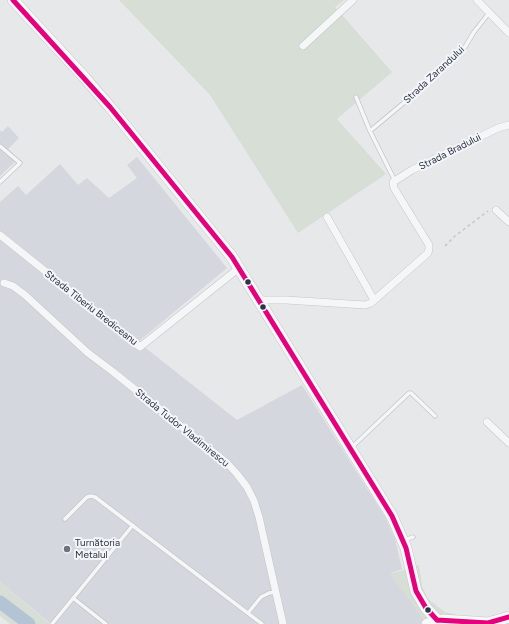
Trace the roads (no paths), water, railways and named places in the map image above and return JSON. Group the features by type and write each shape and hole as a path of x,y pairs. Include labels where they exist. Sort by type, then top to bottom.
{"street":[{"path":"13,0 110,107 213,233 239,268 408,539 416,591 432,622 488,623 506,620"},
{"path":"303,46 353,0"},
{"path":"477,0 509,33"},
{"name":"Strada Bradului","path":"394,182 412,170 498,128 509,125"},
{"path":"259,300 286,300 368,305 428,253 429,245 394,182"},
{"path":"496,210 509,222"},
{"path":"327,217 374,300"},
{"name":"Strada Tiberiu Brediceanu","path":"0,235 140,347 239,268"},
{"name":"Strada Tudor Vladimirescu","path":"4,283 13,286 25,295 88,353 227,462 237,474 250,494 259,517 283,624"},
{"path":"487,422 509,443"}],"lane":[{"name":"Strada Zarandului","path":"370,131 406,101 465,47 474,32 490,13"},
{"path":"356,97 394,182"},
{"path":"0,146 20,163 0,182"},
{"path":"351,449 408,393 411,393 435,416"},
{"path":"65,519 87,497 95,497 262,624"},
{"path":"53,623 133,525"},
{"path":"248,613 261,597 275,592"},
{"path":"73,598 106,624"}],"waterway":[{"path":"0,602 29,624"}],"place":[{"name":"Turnătoria Metalul","path":"67,549"}]}
